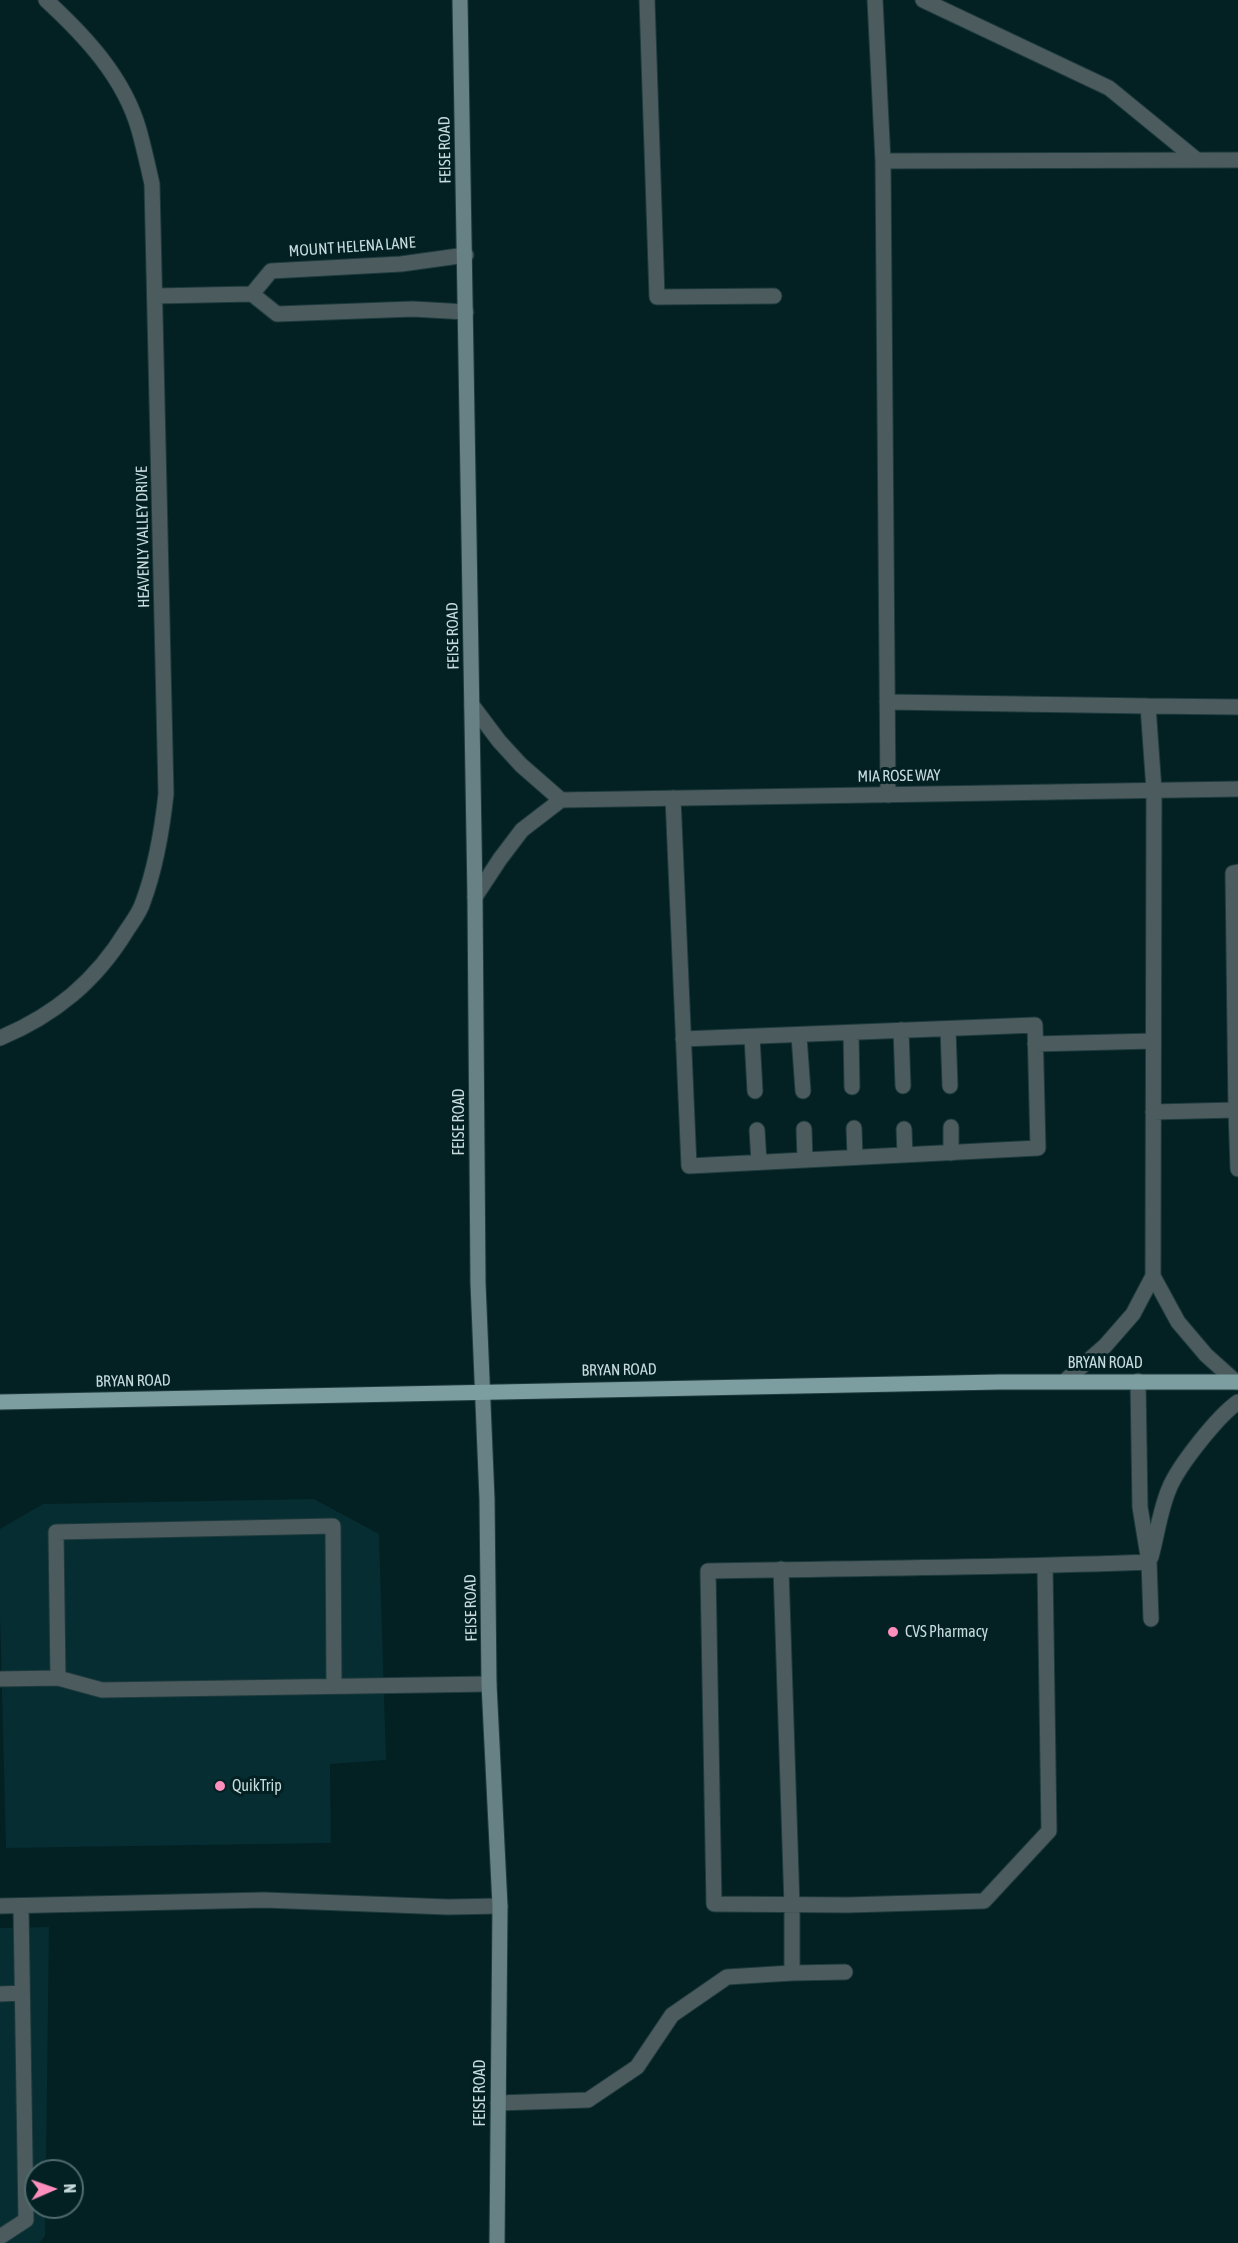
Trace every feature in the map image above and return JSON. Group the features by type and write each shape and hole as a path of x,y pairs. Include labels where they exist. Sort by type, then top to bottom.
{"main road":[{"name":"BRYAN ROAD","path":"0,1402 483,1390 1065,1381 1237,1382"}],"street":[{"name":"HEAVENLY VALLEY DRIVE","path":"0,1038 29,1026 78,992 116,949 143,905 159,850 166,794 152,184 139,128 118,81 79,30 46,0"},
{"name":"FEISE ROAD","path":"460,0 466,255 478,1283 487,1499 489,1684 500,1906 497,2243"},
{"path":"647,0 657,297 774,296"},
{"path":"875,0 883,161 888,795"},
{"path":"923,0 1108,88 1197,160"},
{"path":"883,161 1238,160"},
{"name":"MOUNT HELENA LANE","path":"252,294 271,271 401,264 466,255"},
{"path":"155,296 252,294 277,314 413,309 466,312"},
{"path":"887,702 1238,707"},
{"path":"472,705 499,741 521,765 561,800 522,830 475,897"},
{"path":"1065,1381 1105,1346 1133,1314 1153,1276 1154,790 1148,706"},
{"name":"MIA ROSE WAY","path":"561,800 1238,789"},
{"path":"673,798 683,1039 689,1166 1038,1148 1035,1025 683,1039"},
{"path":"1238,872 1233,873 1238,1169"},
{"path":"948,1029 950,1086"},
{"path":"901,1030 903,1086"},
{"path":"851,1033 852,1086"},
{"path":"799,1036 803,1091"},
{"path":"753,1037 755,1091"},
{"path":"1035,1044 1153,1041"},
{"path":"1153,1112 1237,1110"},
{"path":"951,1127 951,1153"},
{"path":"854,1128 855,1157"},
{"path":"804,1129 805,1160"},
{"path":"904,1129 905,1155"},
{"path":"757,1130 759,1162"},
{"path":"1153,1276 1179,1322 1206,1355 1237,1382"},
{"path":"1138,1381 1140,1507 1149,1562 1150,1619"},
{"path":"1149,1562 1169,1488 1202,1440 1238,1402"},
{"path":"58,1678 56,1532 333,1526 334,1685"},
{"path":"1045,1566 1049,1831 984,1901 792,1906 714,1904 708,1571 1045,1566 1149,1562"},
{"path":"781,1569 792,1906 792,1973"},
{"path":"0,1679 58,1678 102,1690 489,1684"},
{"path":"0,1906 264,1900 448,1907 500,1906"},
{"path":"0,2237 26,2220 21,1907"},
{"path":"498,2103 588,2100 637,2067 672,2015 727,1977 844,1972"},
{"path":"0,1994 22,1993"}],"shaded area":[{"path":"314,1499 379,1534 386,1760 330,1764 331,1843 6,1848 0,1529 43,1504"},
{"path":"49,1927 46,2159 24,2159 24,2219 45,2219 45,2236 39,2243 0,2243 0,1928"}],"place":[{"name":"CVS Pharmacy","path":"893,1632"},
{"name":"QuikTrip","path":"220,1786"}]}
